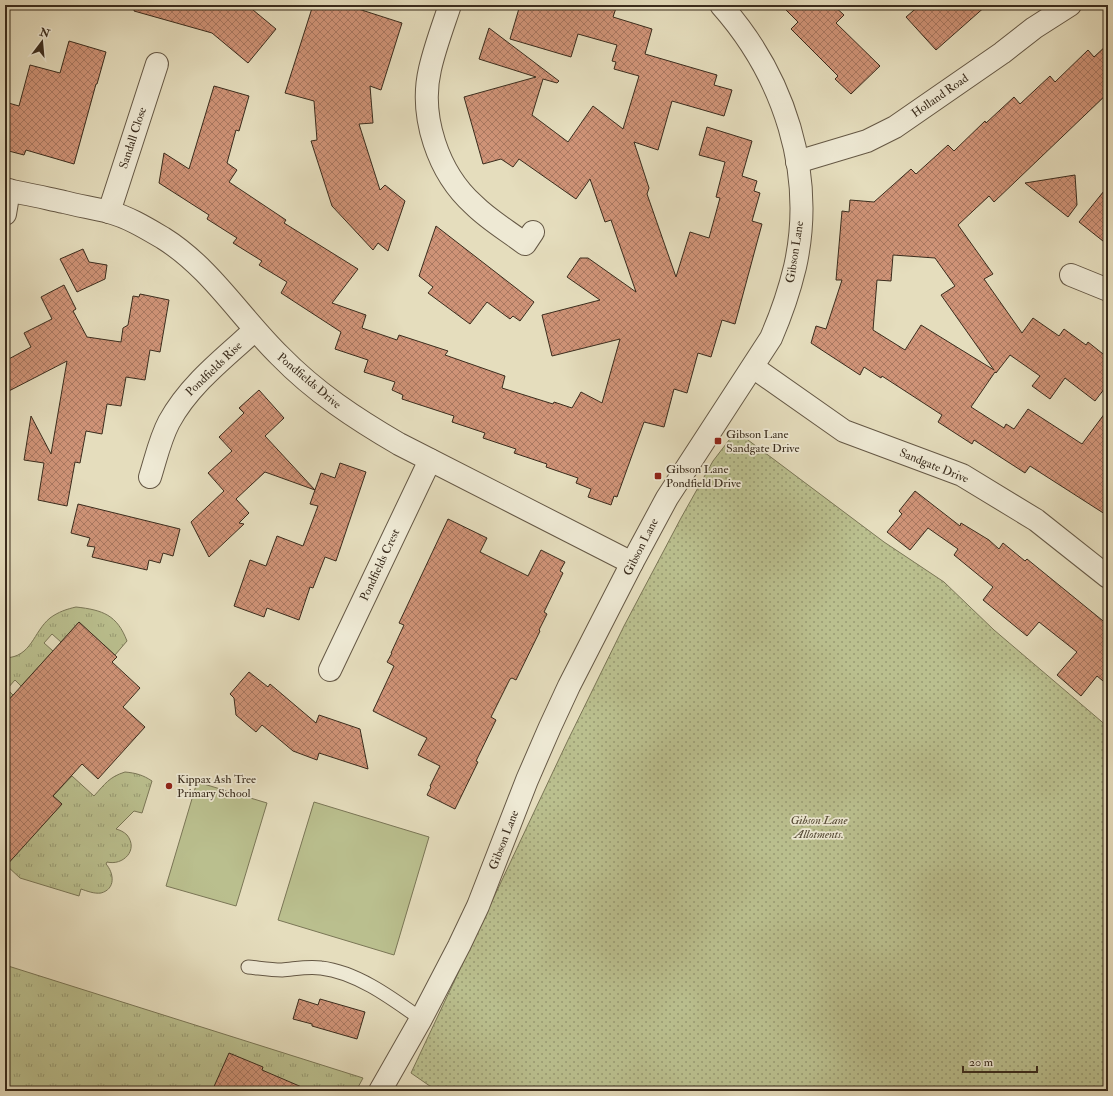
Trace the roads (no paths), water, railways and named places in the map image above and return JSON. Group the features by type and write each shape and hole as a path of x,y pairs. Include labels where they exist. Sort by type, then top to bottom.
{"street":[{"path":"450,5 430,70 428,88 430,125 435,143 450,176 474,205 525,244 533,232"},
{"name":"Gibson Lane","path":"388,1088 478,906 527,780 569,686 667,498 753,367 771,338 781,315 795,265 799,239 801,214 797,162 787,118 773,82 751,42 736,21 721,5"},
{"name":"Holland Road","path":"797,162 867,141 895,127 1002,53 1034,28 1070,5"},
{"name":"Sandall Close","path":"110,212 157,64"},
{"path":"5,214 7,190"},
{"name":"Pondfields Drive","path":"7,190 110,212 164,239 196,264 225,293 255,330 307,382 366,426 632,563"},
{"path":"1071,275 1108,290"},
{"name":"Pondfields Rise","path":"150,477 162,436 186,395 255,330"},
{"name":"Sandgate Drive","path":"753,367 844,431 962,475 1036,520 1108,577"},
{"name":"Pondfields Crest","path":"330,670 430,460"}],"lane":[{"path":"248,967 281,970 304,967 322,968 342,973 384,994 421,1019"}],"place":[{"name":"Gibson Lane Sandgate Drive","path":"718,441"},
{"name":"Gibson Lane Pondfield Drive","path":"658,476"},
{"name":"Kippax Ash Tree Primary School","path":"169,786"}],"park label":[{"name":"Gibson Lane Allotments.","path":"819,827"}]}
